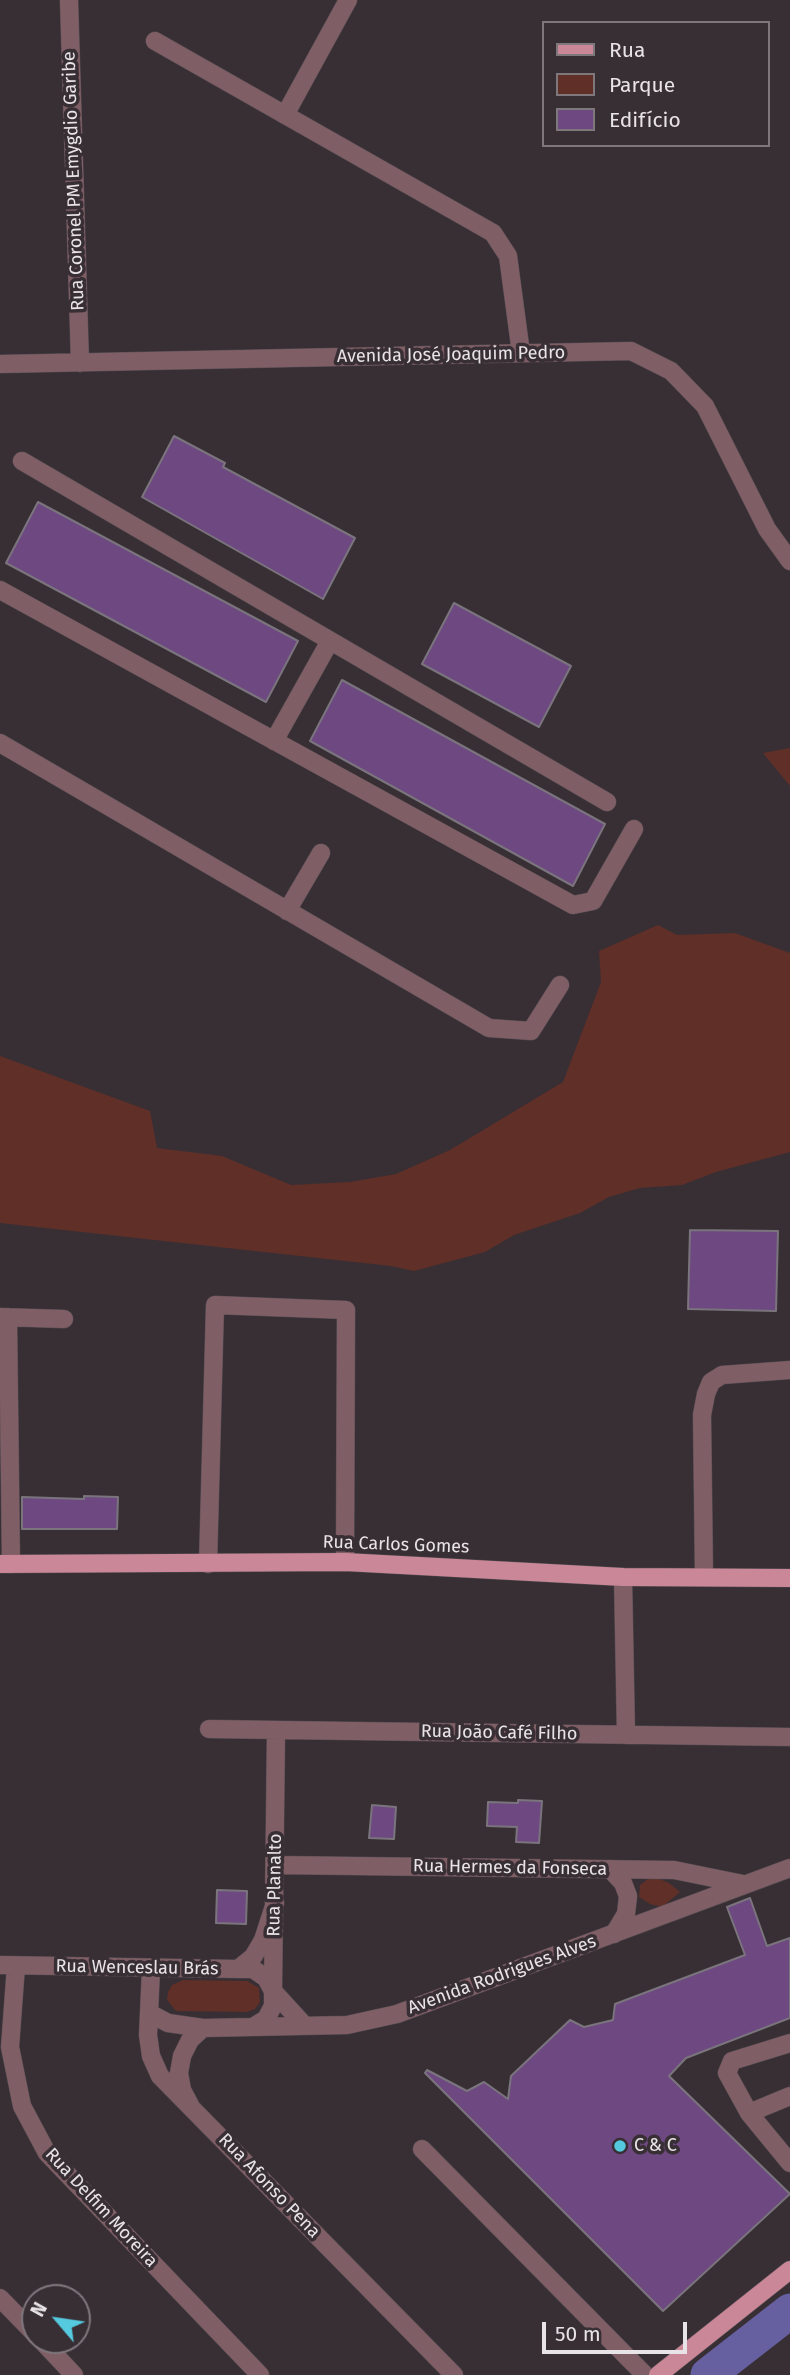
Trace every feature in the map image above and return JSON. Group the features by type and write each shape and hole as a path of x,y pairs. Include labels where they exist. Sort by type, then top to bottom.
{"main road":[{"name":"Rua Carlos Gomes","path":"5,1564 345,1562 624,1577 790,1578"},
{"path":"658,2375 790,2270"}],"street":[{"name":"Rua Coronel PM Emygdio Garibe","path":"69,0 80,363"},
{"path":"285,115 348,0"},
{"path":"155,41 494,233 508,256 521,353"},
{"name":"Avenida José Joaquim Pedro","path":"0,364 631,351 671,371 705,406 767,529 790,561"},
{"path":"22,461 607,802"},
{"path":"0,590 573,905 593,901 634,829"},
{"path":"274,741 330,641"},
{"path":"0,743 489,1028 531,1031 560,985"},
{"path":"287,911 321,853"},
{"path":"208,1564 215,1305 346,1310 345,1562"},
{"path":"5,1564 4,1317 64,1319"},
{"path":"704,1577 702,1415 706,1394 711,1382 722,1375 790,1370"},
{"path":"624,1577 626,1735"},
{"name":"Rua João Café Filho","path":"209,1729 790,1737"},
{"name":"Rua Planalto","path":"253,2027 266,2019 273,2006 276,1731"},
{"name":"Rua Hermes da Fonseca","path":"275,1865 674,1870 744,1884"},
{"name":"Avenida Rodrigues Alves","path":"150,2014 168,2023 203,2028 347,2025 397,2014 790,1868"},
{"path":"610,1870 623,1884 628,1896 626,1914 614,1934"},
{"name":"Rua Wenceslau Brás","path":"8,1966 238,1969 253,1956 263,1940 275,1903"},
{"name":"Rua Delfim Moreira","path":"8,1966 10,2047 22,2106 47,2153 260,2375"},
{"name":"Rua Afonso Pena","path":"151,1969 148,2035 151,2056 166,2084 190,2105 454,2375"},
{"path":"238,1969 253,1969 266,1978 273,1991 305,2026"},
{"path":"190,2105 182,2090 179,2073 182,2056 190,2040 203,2028"},
{"path":"790,2043 732,2061 728,2066 730,2084 749,2113 790,2163"},
{"path":"749,2113 790,2096"},
{"path":"422,2149 645,2375"},
{"path":"0,2298 21,2320"},
{"path":"54,2354 74,2375"}],"green space":[{"path":"790,748 790,786 763,753"},
{"path":"658,925 677,935 735,933 790,953 790,1152 716,1172 682,1185 640,1188 609,1197 580,1213 514,1235 485,1252 414,1271 391,1266 0,1223 0,1056 150,1111 157,1148 222,1156 291,1185 350,1182 396,1174 450,1150 563,1082 601,982 599,951"},
{"path":"652,1876 669,1883 680,1892 662,1907 639,1897 640,1885"},
{"path":"183,1980 247,1981 259,1988 260,2002 255,2009 247,2012 176,2011 167,2000 168,1992 172,1985"}],"building":[{"path":"174,436 225,463 223,467 355,538 323,599 142,497"},
{"path":"38,502 298,641 266,702 6,563"},
{"path":"454,603 571,666 539,727 422,664"},
{"path":"342,680 605,824 573,886 310,741"},
{"path":"690,1230 778,1231 776,1311 688,1309"},
{"path":"84,1496 118,1497 117,1529 22,1529 22,1497 84,1499"},
{"path":"518,1800 542,1801 539,1843 516,1842 517,1827 487,1826 488,1802 518,1803"},
{"path":"372,1805 396,1807 394,1839 369,1838"},
{"path":"217,1890 247,1891 246,1924 216,1923"},
{"name":"C & C","path":"750,1898 767,1946 790,1938 790,2018 686,2058 669,2076 790,2194 663,2311 425,2073 427,2070 467,2091 484,2082 508,2099 511,2076 570,2020 584,2027 613,2020 615,2004 745,1955 727,1907"}],"waterway":[{"path":"708,2375 790,2311"}],"place":[{"name":"C & C","path":"620,2146"}]}
